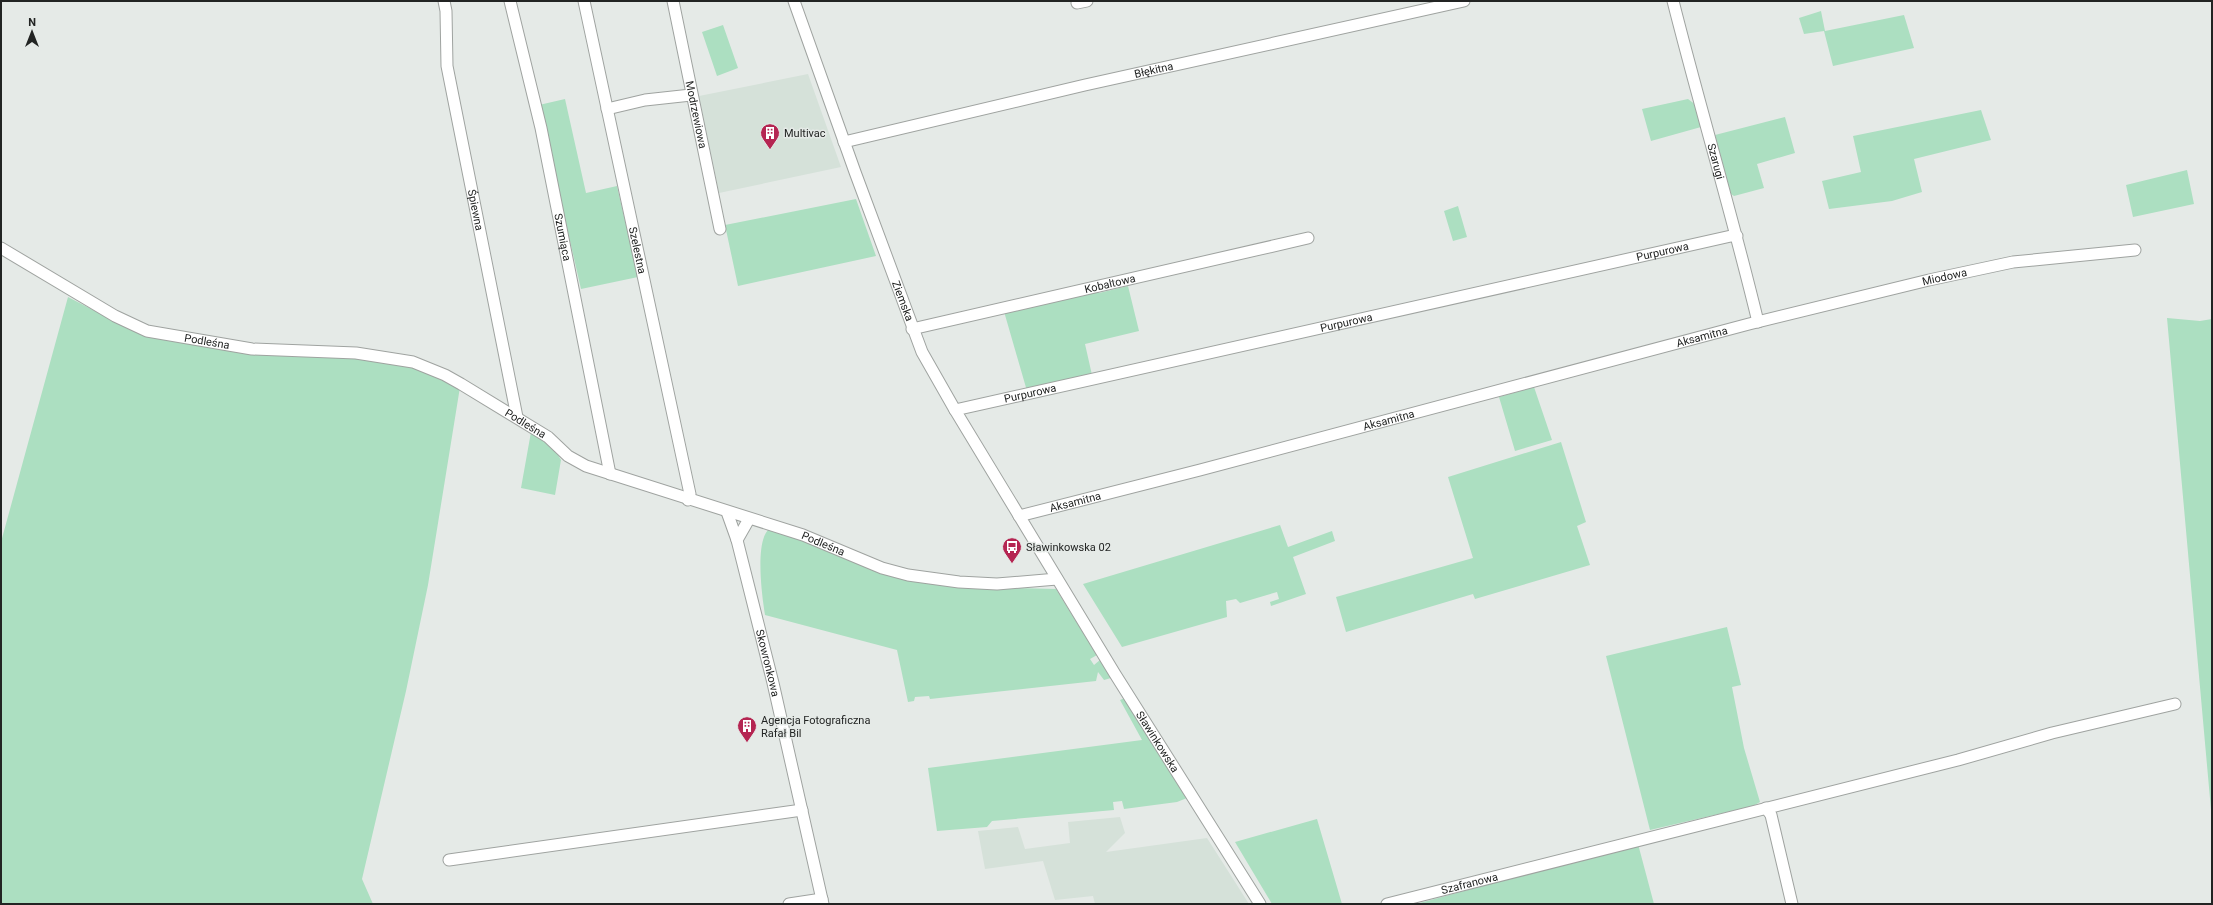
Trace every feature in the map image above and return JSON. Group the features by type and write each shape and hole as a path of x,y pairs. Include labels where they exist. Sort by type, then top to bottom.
{"street":[{"name":"Śpiewna","path":"444,1 446,11 447,66 517,417"},
{"name":"Szumiąca","path":"510,1 544,142 610,474"},
{"name":"Szelestna","path":"584,1 690,494 688,500"},
{"name":"Modrzewiowa","path":"673,1 691,95 720,229"},
{"name":"Ziemska","path":"794,1 912,329 928,364 1057,579"},
{"name":"Błękitna","path":"844,142 1085,85 1464,1"},
{"name":"Szarugi","path":"1673,1 1697,96 1737,236 1758,322"},
{"path":"607,109 645,100 691,95"},
{"name":"Purpurowa","path":"955,410 1737,236"},
{"name":"Kobaltowa","path":"912,329 1308,238"},
{"name":"Podleśna","path":"1,248 115,316 147,331 252,349 356,354 413,362 445,375 517,417 548,437 568,456 586,466 688,500 803,535 882,568 908,575 959,582 997,584 1057,579"},
{"name":"Miodowa","path":"1758,322 2013,262 2135,250"},
{"name":"Aksamitna","path":"1019,516 1200,470 1758,322"},
{"name":"Skowronkowa","path":"727,512 737,540 823,902"},
{"path":"737,540 749,519"},
{"name":"Sławinkowska","path":"1057,579 1192,800 1260,904"},
{"name":"Szafranowa","path":"1387,904 1958,760 2052,733 2175,704"},
{"path":"1766,808 1771,815 1792,904"},
{"path":"449,860 802,810"},
{"path":"789,904 823,902"}],"shaded area":[{"path":"808,74 841,167 719,193 699,96"},
{"path":"1120,817 1125,833 1106,852 1207,838 1249,904 1095,904 1093,896 1055,900 1043,861 985,869 978,831 1018,827 1025,849 1070,843 1068,822"}],"green space":[{"path":"1821,11 1825,31 1904,15 1914,48 1833,66 1824,31 1804,34 1799,18"},
{"path":"723,25 738,68 717,76 702,32"},
{"path":"565,99 586,193 617,186 638,277 581,289 539,105"},
{"path":"1688,99 1696,105 1701,127 1651,141 1642,109"},
{"path":"1981,110 1991,140 1914,159 1922,192 1892,201 1829,209 1822,181 1861,172 1853,136"},
{"path":"1785,117 1795,153 1757,164 1764,188 1734,196 1731,194 1715,135"},
{"path":"2187,170 2194,204 2133,217 2126,185"},
{"path":"856,199 876,256 738,286 725,225"},
{"path":"1458,206 1467,237 1453,241 1444,211"},
{"path":"1128,286 1139,331 1085,344 1092,375 1027,391 1003,308 1097,287 1099,293"},
{"path":"68,297 118,323 172,340 357,356 415,366 460,387 428,585 406,691 362,879 373,904 1,904 1,542"},
{"path":"2167,318 2200,321 2212,319 2212,821"},
{"path":"1534,387 1552,440 1515,451 1499,397"},
{"path":"531,432 555,450 561,460 555,495 521,488"},
{"path":"1561,442 1586,522 1577,526 1590,565 1475,599 1473,594 1346,632 1336,597 1473,558 1448,477"},
{"path":"1280,525 1288,547 1332,531 1335,541 1293,557 1306,594 1271,606 1270,602 1279,599 1277,592 1240,603 1236,599 1226,601 1227,617 1122,647 1083,584"},
{"path":"768,530 800,539 881,573 910,581 971,587 1056,589 1097,655 1090,659 1094,665 1100,660 1111,678 1104,680 1098,672 1096,681 930,699 929,696 915,697 914,701 908,702 897,650 765,615 760,571 762,547 764,537"},
{"path":"1727,627 1741,685 1732,687 1744,748 1760,802 1753,806 1650,830 1606,656"},
{"path":"1127,697 1187,798 1177,802 1124,809 1122,801 1113,802 1114,810 992,821 987,827 937,831 928,768 1142,740 1120,700"},
{"path":"1317,819 1342,904 1272,904 1235,842"},
{"path":"1638,844 1654,904 1416,904"}],"place":[{"name":"Multivac","path":"770,150"},
{"name":"Sławinkowska 02","path":"1012,564"},
{"name":"Agencja Fotograficzna Rafał Bil","path":"747,743"}]}
